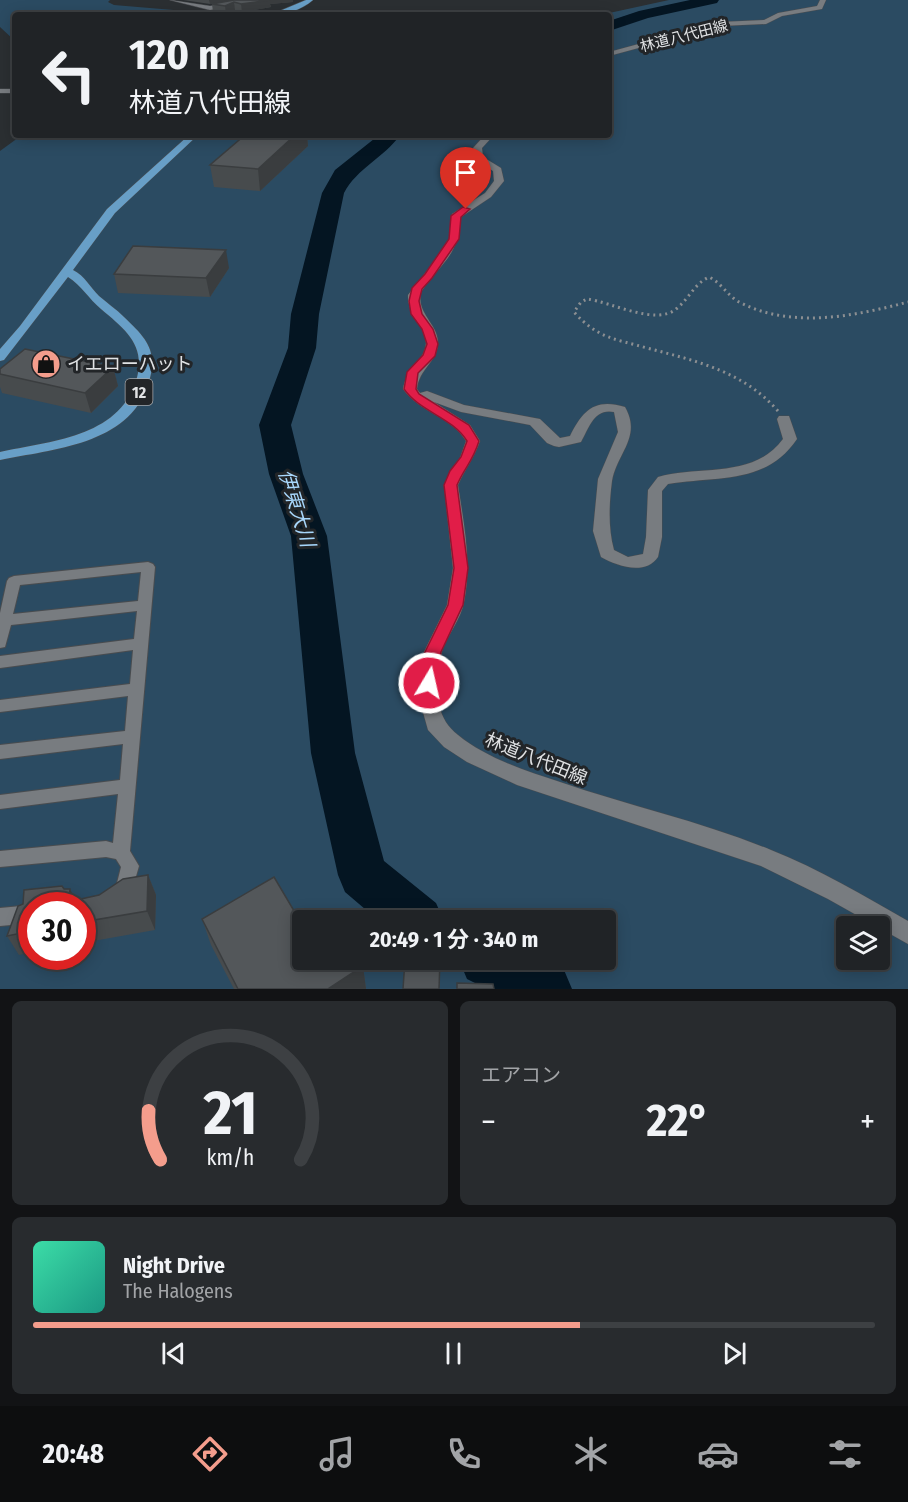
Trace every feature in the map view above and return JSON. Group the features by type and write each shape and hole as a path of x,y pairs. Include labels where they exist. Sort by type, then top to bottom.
{"main road":[{"path":"282,12 303,5 310,0"},
{"path":"0,357 24,329 111,211 191,138"},
{"name":"12","path":"0,456 100,430 123,416 138,393 146,374 148,354 140,340 94,297 81,277 66,271"}],"street":[{"path":"173,0 210,8 257,0"},
{"name":"林道八代田線","path":"612,53 657,41 684,38 720,24 766,22 780,14 820,8 823,0"},
{"path":"487,138 477,148 479,158 498,170 500,181 488,195 456,216 454,239 414,295 416,314 427,329 433,344 429,356 413,372 410,389 461,408 535,422 552,440 559,443 576,439 587,416 601,408 613,407 621,410 625,432 606,479 601,531 607,553 623,562 636,563 650,557 654,537 655,490 663,480 746,470 766,462 784,451 790,439 784,419"},
{"name":"林道八代田線","path":"410,389 415,396 465,428 473,441 468,459 456,471 450,485 461,568 455,605 433,652 429,683 430,705 435,724 451,741 474,756 524,779 618,811 693,832 767,858 836,892 908,933"}],"lane":[{"path":"0,643 14,581 148,567 121,853"},
{"path":"5,620 144,605"},
{"path":"0,662 141,644"},
{"path":"0,706 136,689"},
{"path":"0,752 132,737"},
{"path":"0,802 128,786"},
{"path":"0,859 106,849 121,853 130,866 126,889 109,901"},
{"path":"0,917 18,915"}],"path":[{"path":"784,419 771,401 748,383 729,374 709,365 616,339 587,327 574,312 578,304 587,299 651,315 665,315 677,310 700,279 709,277 717,280 727,294 741,303 789,317 848,316 908,302"}],"shaded area":[{"path":"0,0 110,0 108,2 114,5 197,12 12,12 12,38 0,27"},
{"path":"669,0 908,0 908,989 0,989 0,151 18,138 612,138 612,12"}],"building":[{"path":"234,0 270,0 241,4 234,2 225,6 212,4"},
{"path":"242,138 292,138 258,169 210,165"},
{"path":"133,246 226,250 206,278 114,274"},
{"path":"25,349 113,367 85,393 0,374 0,369"},
{"path":"148,875 147,911 96,920 96,896 123,879"},
{"path":"274,877 294,910 292,970 357,970 328,989 238,989 202,919"},
{"path":"62,886 64,889 70,889 70,892 24,892 24,890"},
{"path":"18,906 18,934 7,936"},
{"path":"404,970 440,970 439,989 403,989"},
{"path":"457,983 493,984 494,989 457,989"}],"waterway":[{"name":"伊東大川","path":"612,25 644,14 712,0"},
{"name":"伊東大川","path":"387,138 343,175 333,193 305,314 302,348 275,425 286,474 309,536 333,753 363,875 405,910"},
{"name":"伊東大川","path":"506,970 545,989"}],"place":[{"name":"イエローハット","path":"46,364"}],"route":[{"path":"429,683 433,652 455,605 461,568 450,485 456,471 468,459 473,441 471,434 465,428 415,396 410,389 413,372 429,356 433,344 427,329 416,314 414,295 454,239 456,216 466,209"}]}
